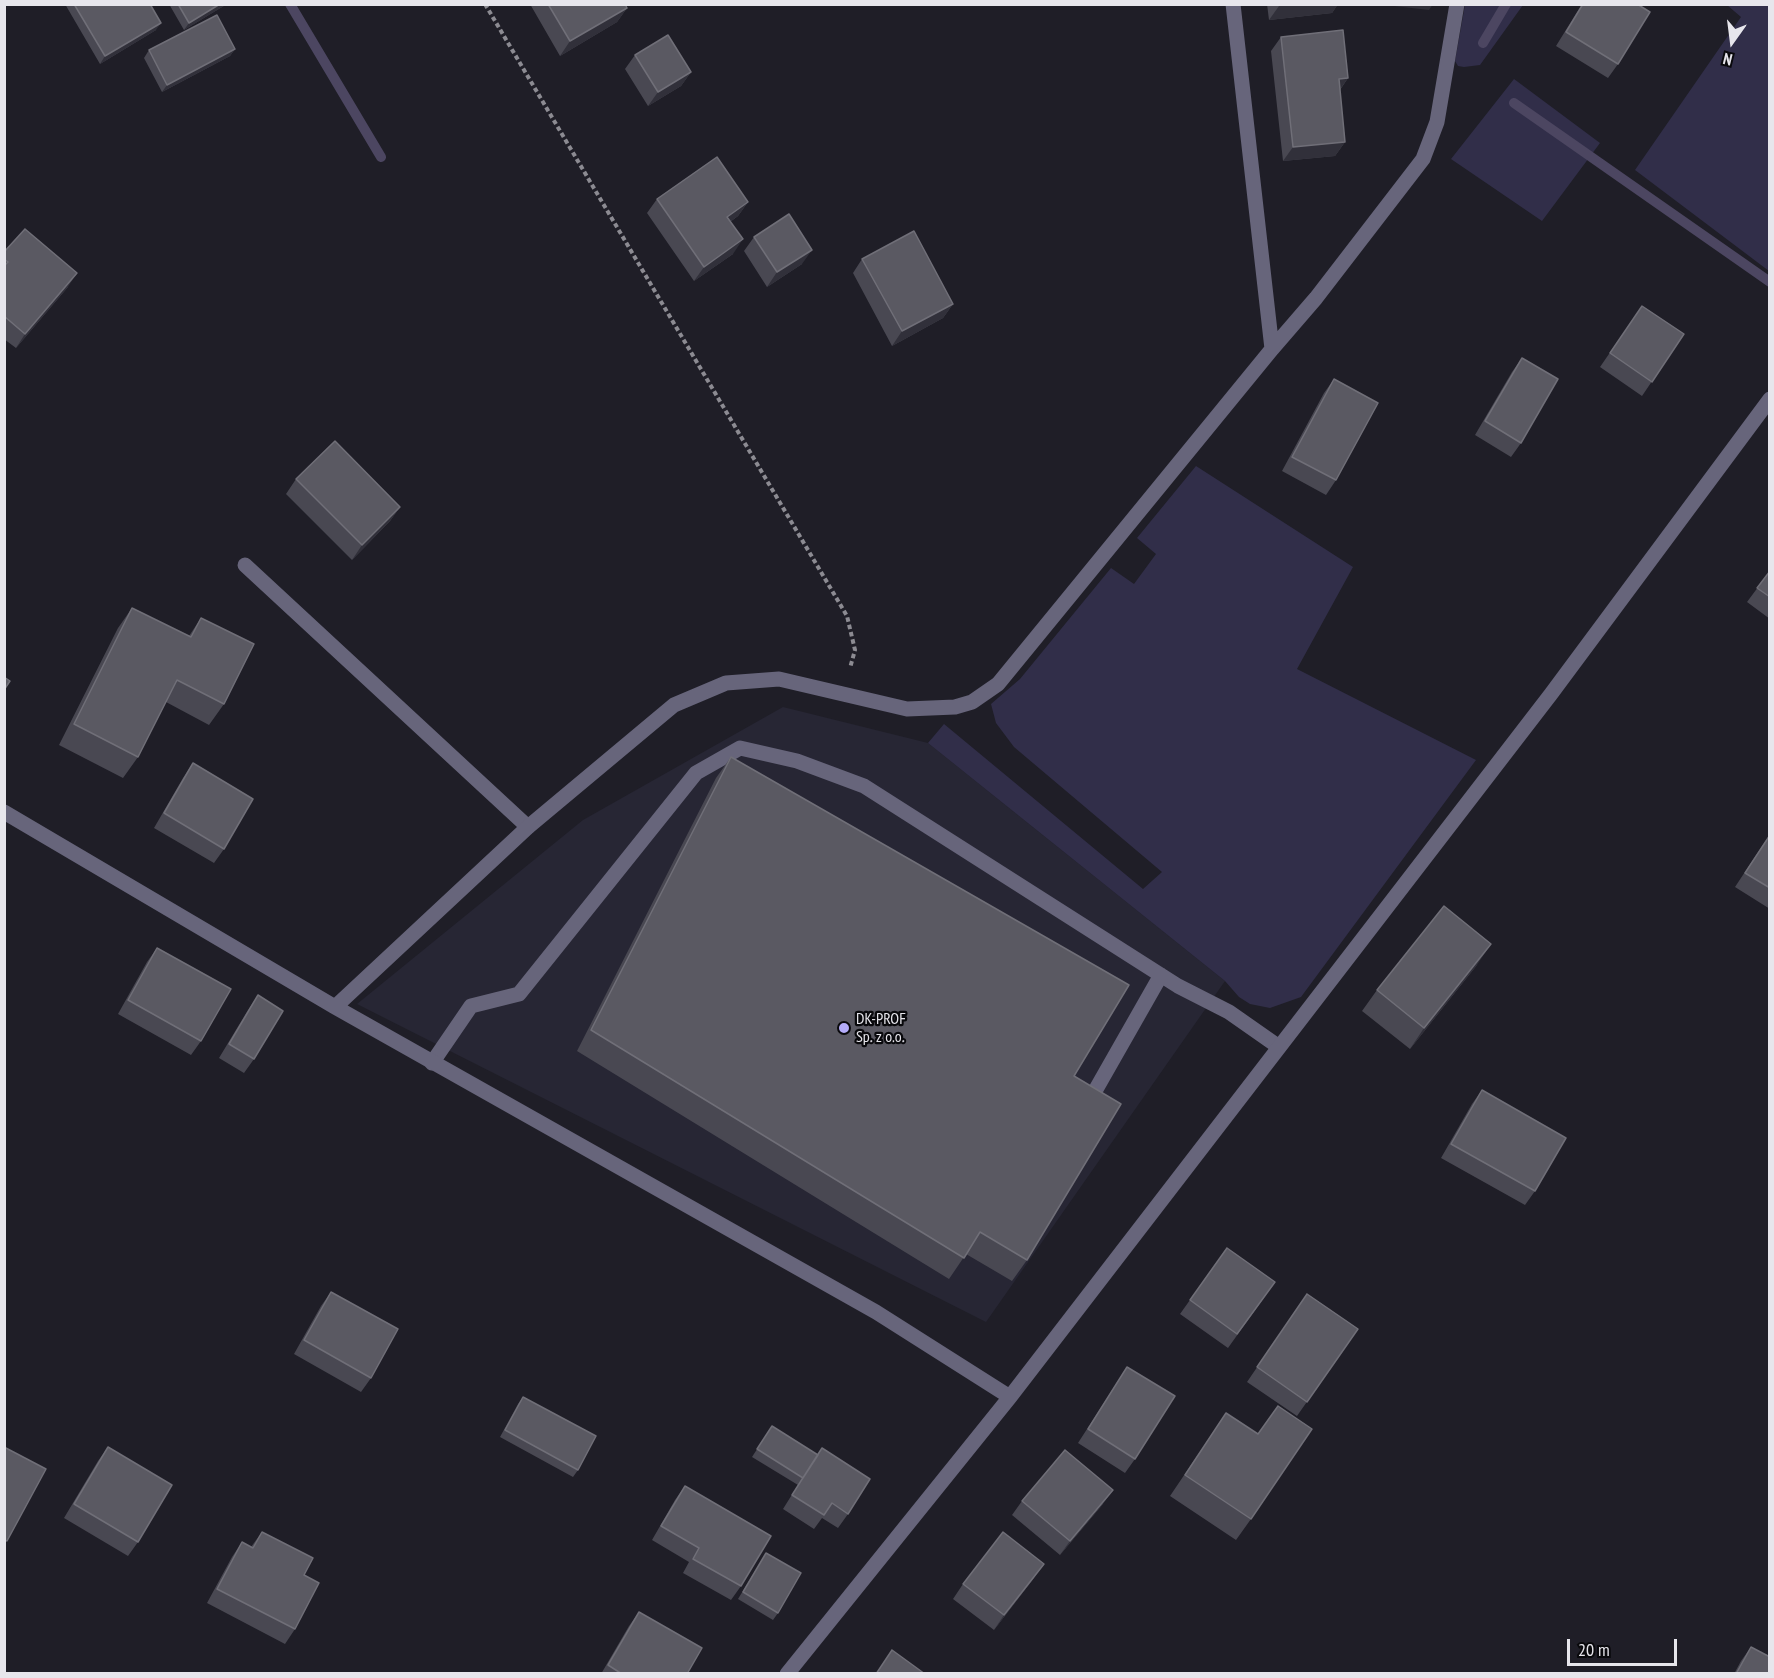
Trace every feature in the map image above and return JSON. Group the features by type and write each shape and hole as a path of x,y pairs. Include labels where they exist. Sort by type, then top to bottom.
{"street":[{"path":"1233,4 1272,349"},
{"path":"334,1007 528,827 674,705 726,683 779,679 843,692 907,709 955,707 972,702 998,684 1316,298 1423,159 1437,122 1457,4"},
{"path":"787,1674 1010,1397 1551,694 1770,399"},
{"path":"245,565 528,827"},
{"path":"432,1063 471,1006 519,994 696,773 740,748 797,761 864,786 1161,975 1229,1012 1279,1047"},
{"path":"4,812 334,1007 876,1312 1010,1397"},
{"path":"1091,1098 1161,975"}],"path":[{"path":"485,4 847,616 855,650 843,692"}],"shaded area":[{"path":"1465,5 1523,5 1480,65 1464,67 1458,66 1455,61"},
{"path":"1727,5 1769,5 1769,271 1635,170 1741,17"},
{"path":"1514,79 1600,143 1542,221 1451,159"},
{"path":"1196,466 1353,567 1297,669 1476,760 1301,997 1270,1008 1250,1004 1239,997 1225,981 928,743 944,724 1143,889 1162,872 1014,747 996,723 991,704 1020,679 1111,568 1134,584 1156,554 1137,538"},
{"path":"783,707 928,743 1225,981 986,1322 357,1004 583,820"}],"building":[{"path":"74,4 150,4 161,23 105,56"},
{"path":"178,4 220,4 189,23"},
{"path":"548,4 625,4 627,8 570,41"},
{"path":"1583,4 1637,4 1650,12 1618,64 1566,32"},
{"path":"217,15 235,49 167,85 149,50"},
{"path":"1343,30 1348,78 1339,79 1345,142 1293,147 1281,37"},
{"path":"668,35 691,72 658,92 635,55"},
{"path":"717,157 748,202 727,217 743,239 704,267 657,199"},
{"path":"789,214 812,250 777,272 754,237"},
{"path":"25,229 77,273 25,334 4,316 4,266 8,262 4,259 4,252"},
{"path":"914,231 953,304 902,331 862,259"},
{"path":"1642,306 1684,334 1652,382 1610,353"},
{"path":"1522,358 1558,379 1521,443 1485,421"},
{"path":"1334,379 1378,403 1336,480 1292,457"},
{"path":"335,441 400,507 362,545 296,479"},
{"path":"1770,571 1770,597 1757,588"},
{"path":"132,608 191,637 201,618 254,644 224,704 177,680 138,757 74,724"},
{"path":"4,677 10,681 4,690"},
{"name":"DK-PROF Sp. z o.o.","path":"731,757 1129,985 1074,1076 1121,1104 1027,1260 980,1232 964,1258 591,1030"},
{"path":"193,763 253,799 224,849 164,813"},
{"path":"1770,835 1770,888 1745,873"},
{"path":"1444,906 1491,944 1424,1028 1377,990"},
{"path":"157,948 231,989 201,1041 128,1000"},
{"path":"258,995 283,1011 254,1059 229,1044"},
{"path":"1482,1090 1566,1138 1535,1191 1451,1144"},
{"path":"1227,1248 1275,1282 1237,1334 1190,1300"},
{"path":"331,1292 398,1329 371,1378 304,1340"},
{"path":"1307,1294 1358,1329 1307,1402 1257,1367"},
{"path":"1127,1367 1175,1396 1135,1459 1088,1429"},
{"path":"523,1397 596,1436 578,1470 505,1430"},
{"path":"1278,1406 1312,1429 1251,1519 1185,1475 1226,1413 1258,1434"},
{"path":"772,1426 818,1455 803,1478 757,1449"},
{"path":"4,1447 46,1469 7,1541 4,1540"},
{"path":"108,1447 172,1485 138,1542 74,1504"},
{"path":"822,1448 870,1479 848,1514 832,1503 824,1515 792,1495"},
{"path":"1065,1450 1113,1490 1070,1541 1022,1501"},
{"path":"685,1486 771,1536 741,1586 693,1559 699,1548 661,1526"},
{"path":"262,1532 313,1558 304,1575 319,1583 295,1629 217,1589 242,1542 253,1548"},
{"path":"1003,1532 1044,1564 1004,1615 963,1584"},
{"path":"766,1553 801,1573 778,1613 743,1592"},
{"path":"639,1612 702,1648 687,1674 622,1674 608,1665"},
{"path":"1751,1647 1770,1657 1770,1674 1736,1674"},
{"path":"892,1650 925,1674 876,1674"}],"waterway":[{"path":"290,4 381,157"},
{"path":"1483,43 1506,4"},
{"path":"1514,103 1770,282"}],"place":[{"name":"DK-PROF Sp. z o.o.","path":"844,1028"}]}
